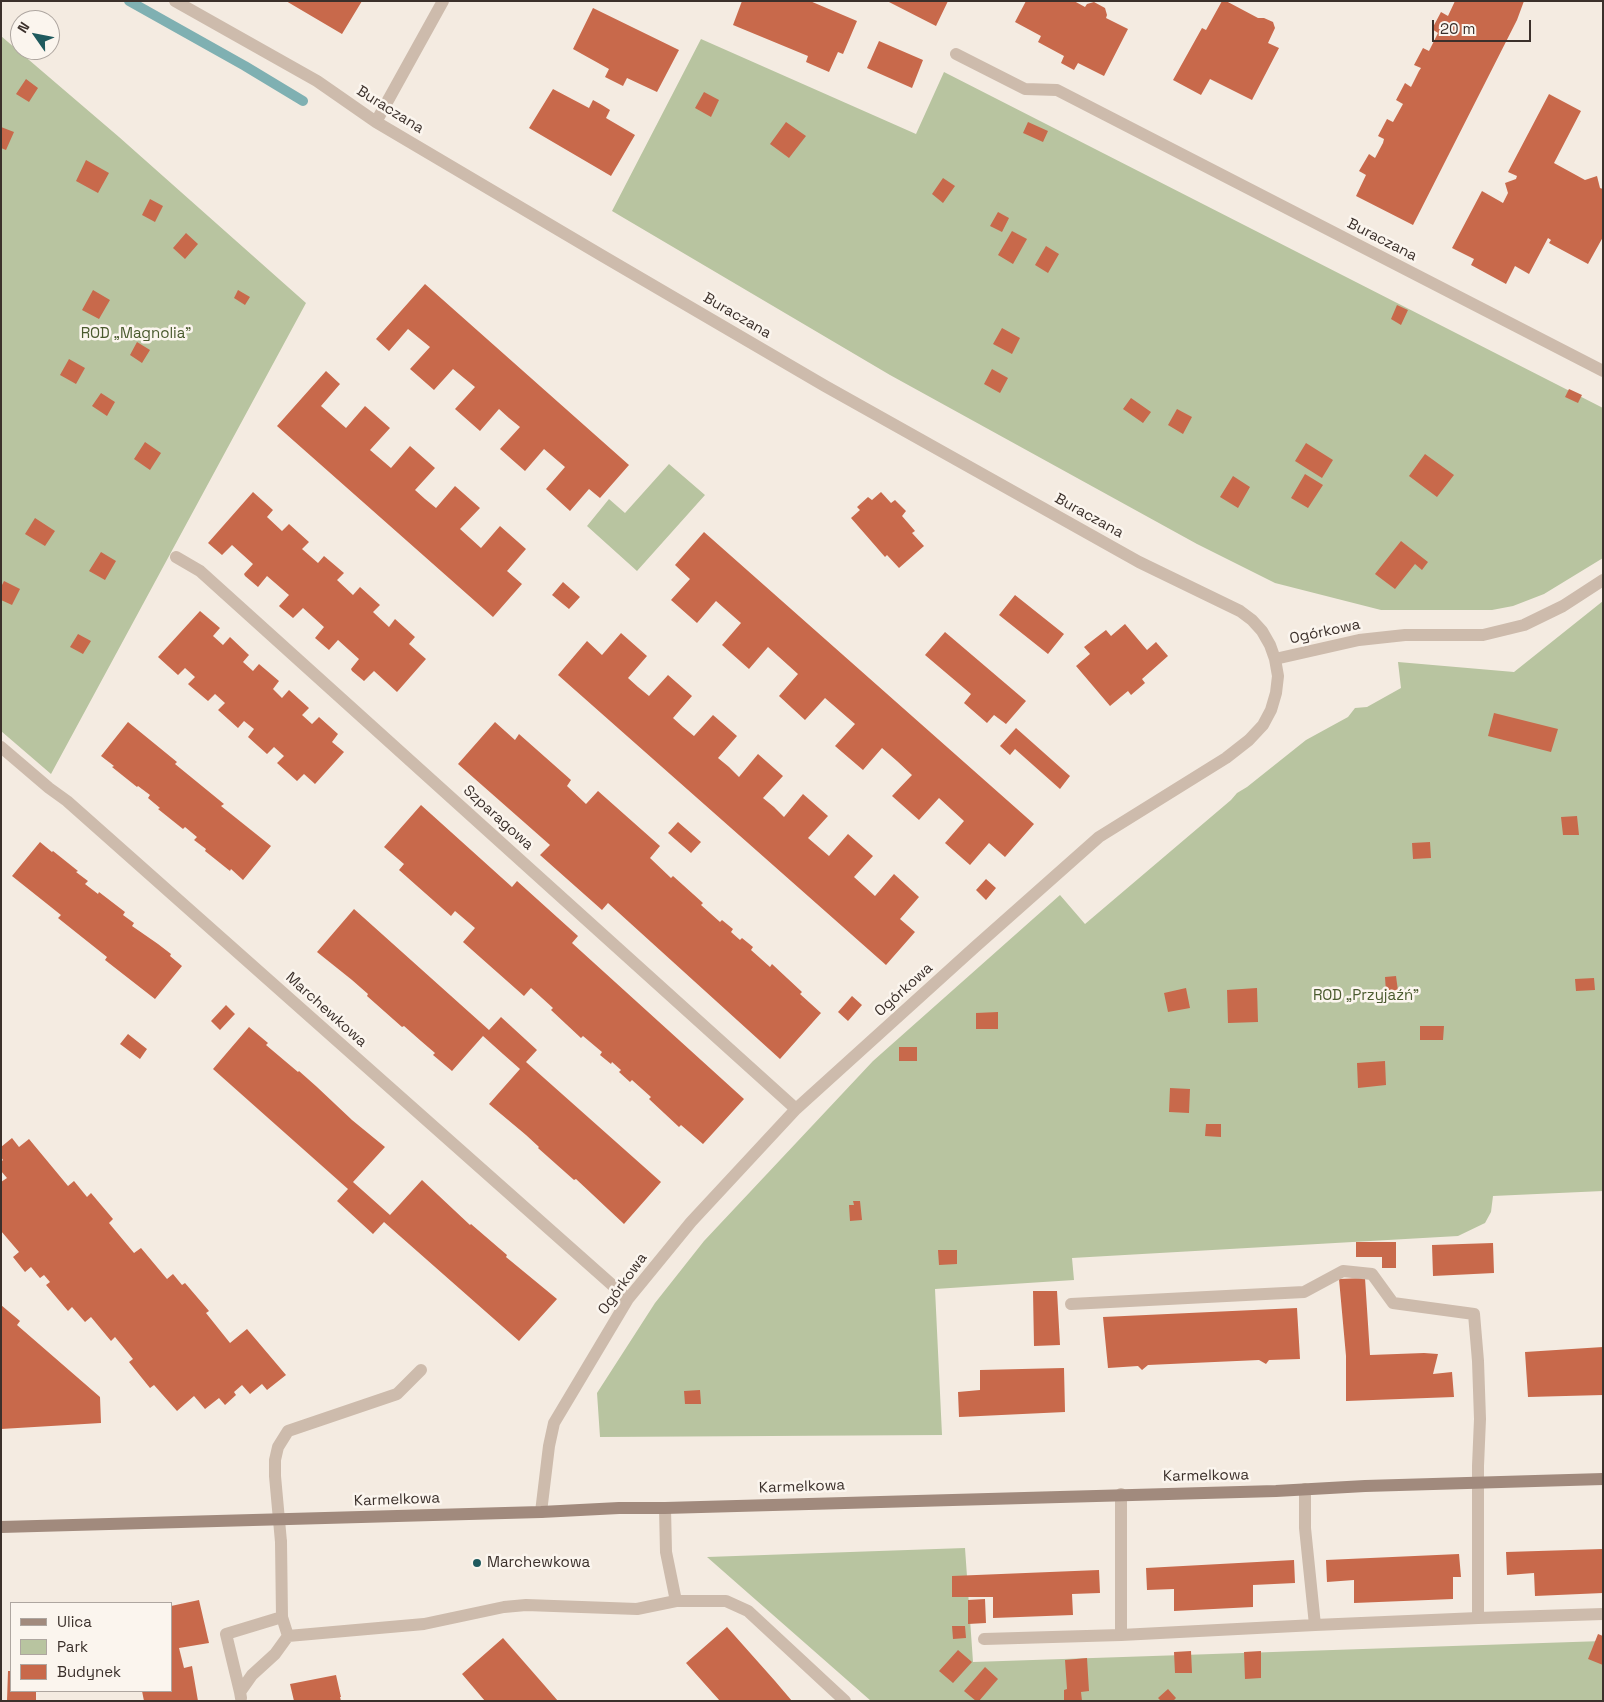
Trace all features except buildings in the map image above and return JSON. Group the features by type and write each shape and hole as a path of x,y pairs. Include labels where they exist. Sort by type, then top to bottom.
{"street":[{"name":"Buraczana","path":"175,1 317,81 376,122 833,390 1139,562 1240,611 1262,631 1275,659"},
{"path":"376,122 443,1"},
{"name":"Buraczana","path":"956,54 1025,89 1057,90 1603,371"},
{"name":"Szparagowa","path":"176,557 200,571 796,1109"},
{"name":"Ogórkowa","path":"541,1512 549,1446 554,1423 628,1299 691,1222 796,1109 1100,836 1226,758 1249,740 1263,725 1271,710 1277,685 1275,659 1359,640 1405,635 1483,635 1524,625 1564,606 1603,580"},
{"name":"Marchewkowa","path":"1,747 67,801 628,1299"},
{"path":"1071,1304 1304,1292 1343,1271 1372,1274 1393,1303 1474,1314 1480,1419 1478,1466 1478,1618"},
{"path":"288,1636 282,1617 281,1542 275,1460 278,1447 288,1431 397,1394 421,1370"},
{"name":"Karmelkowa","path":"1,1527 1603,1479"},
{"path":"1305,1489 1305,1528 1315,1626"},
{"path":"1121,1635 1122,1494"},
{"path":"664,1508 666,1552 676,1601"},
{"path":"240,1697 252,1676 275,1654 288,1636 424,1624 504,1607 526,1605 637,1609 676,1601 726,1601 748,1611 845,1701"},
{"path":"984,1639 1121,1635 1603,1614"},
{"path":"240,1697 226,1634 282,1617"}],"green space":[{"name":"ROD „Magnolia”","path":"1,36 10,44 10,60 29,60 306,303 51,774 1,731"},
{"path":"701,39 916,134 944,72 1603,408 1603,558 1544,594 1513,606 1492,610 1381,610 1275,583 1197,544 890,375 612,211"},
{"path":"669,464 705,495 637,571 587,526 609,499 625,513"},
{"name":"ROD „Przyjaźń”","path":"1603,601 1603,1191 1493,1196 1491,1212 1485,1223 1458,1236 1072,1258 1074,1280 935,1289 942,1435 600,1437 597,1393 655,1303 704,1241 873,1061 1060,895 1085,924 1237,793 1306,740 1348,717 1355,708 1367,707 1401,688 1398,662 1514,672"},
{"path":"965,1548 973,1662 1603,1641 1603,1701 871,1701 707,1557"}],"waterway":[{"path":"129,1 303,101"}],"place":[{"name":"Marchewkowa","path":"477,1563"}]}
